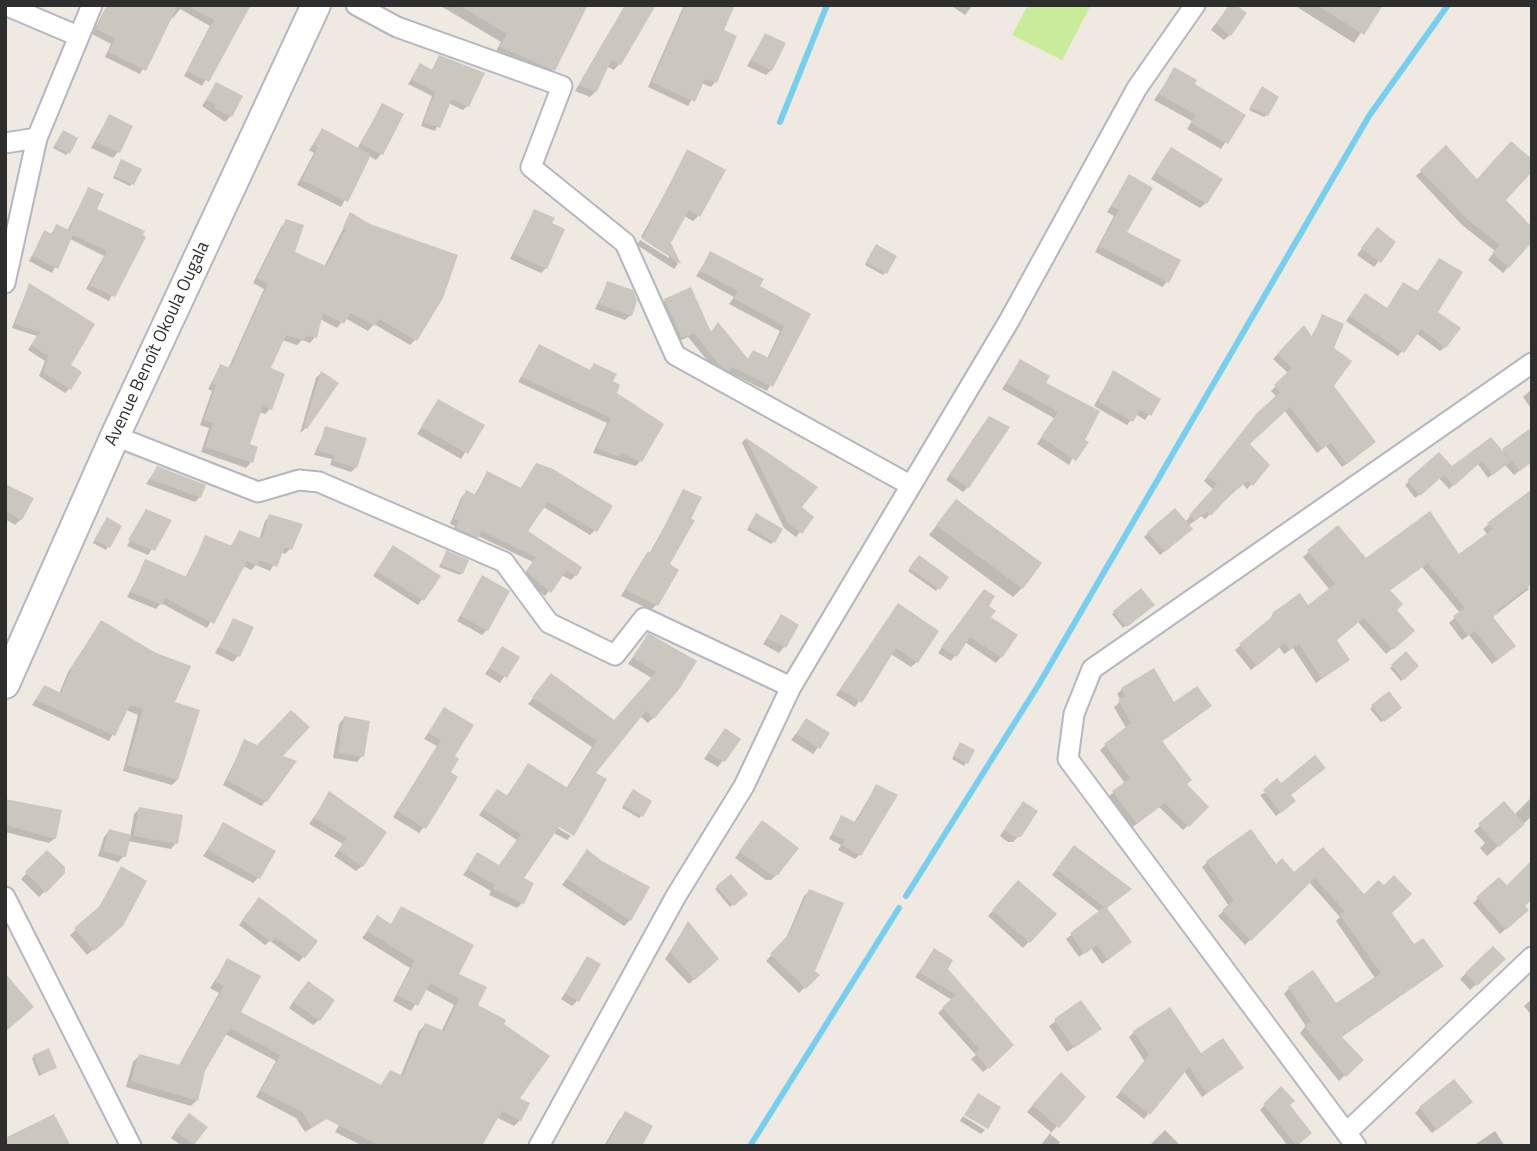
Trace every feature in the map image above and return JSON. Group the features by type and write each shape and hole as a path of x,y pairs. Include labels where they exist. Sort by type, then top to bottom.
{"street":[{"path":"5,5 78,36"},
{"path":"5,283 37,138 92,5"},
{"name":"Avenue Benoît Okoula Ougala","path":"5,684 115,436 316,5"},
{"path":"356,5 397,27 562,86 531,167 625,243 675,355 910,485"},
{"path":"539,1146 676,896 744,786 791,687 1009,321 1137,88 1195,5"},
{"path":"5,143 37,138"},
{"path":"1532,363 1092,669 1074,714 1068,759 1351,1139 1532,957"},
{"path":"115,436 258,492 299,480 319,482 504,562 549,623 615,654 644,618 791,687"},
{"path":"5,897 131,1146"}],"green space":[{"path":"1028,5 1091,5 1062,60 1012,35"}],"building":[{"path":"107,5 178,5 146,71 108,52 115,39 96,29"},
{"path":"186,5 251,5 209,82 187,71 214,20"},
{"path":"459,5 588,5 555,71 500,47 507,34"},
{"path":"625,5 656,5 621,65 611,60 597,92 579,85"},
{"path":"685,5 735,5 724,30 737,36 717,83 705,79 695,102 652,82"},
{"path":"1229,5 1236,5 1247,13 1231,36 1216,24"},
{"path":"1317,5 1383,5 1364,35"},
{"path":"765,33 786,43 772,71 751,60"},
{"path":"439,55 485,73 469,107 452,99 440,128 424,122 435,92 411,79 420,63 432,70"},
{"path":"1174,67 1197,80 1195,84 1246,115 1228,144 1191,123 1196,115 1159,94"},
{"path":"216,82 243,96 232,117 214,108 215,104 206,100"},
{"path":"1262,86 1279,97 1268,116 1250,107"},
{"path":"382,103 404,114 383,155 361,144"},
{"path":"109,114 133,126 120,153 96,142"},
{"path":"322,128 371,155 348,202 302,180 318,147 313,144"},
{"path":"63,130 78,138 70,154 54,146"},
{"path":"1511,141 1532,159 1532,172 1506,200 1532,227 1532,242 1509,268 1492,253 1500,245 1468,220 1420,170 1446,145 1477,179"},
{"path":"1171,147 1223,179 1207,204 1155,172"},
{"path":"687,149 726,170 700,217 689,210 671,243 681,264 642,239"},
{"path":"121,159 142,169 134,185 114,176"},
{"path":"1129,174 1153,188 1127,232 1181,260 1169,283 1099,246 1119,210 1111,206"},
{"path":"88,187 104,194 97,209 145,231 143,235 146,237 115,297 90,285 107,251 73,235 58,269 32,256 44,230 52,234 56,224 69,230"},
{"path":"534,209 555,218 552,223 565,229 547,269 514,254"},
{"path":"350,212 370,224 458,255 443,298 417,341 379,319 375,326 350,313 344,324 323,313 317,338 306,335 304,340 286,335 271,368 285,374 272,410 263,406 250,444 258,447 253,463 205,447 213,423 204,420 216,385 212,384 220,364 230,368 268,283 257,278 286,219 304,225 295,252 326,266 346,229 343,227"},
{"path":"1377,227 1396,242 1381,263 1361,248"},
{"path":"876,244 897,256 887,274 866,262"},
{"path":"710,251 764,279 760,286 811,314 773,387 732,367 729,371 721,367 694,333 682,338 664,299 691,287 711,332 718,322 748,359 753,350 769,358 784,326 733,298 738,291 700,271"},
{"path":"1439,258 1463,272 1438,312 1461,328 1446,348 1421,329 1404,353 1349,316 1365,293 1387,308 1403,282 1418,291"},
{"path":"607,281 633,290 637,301 632,316 599,304"},
{"path":"29,283 95,324 71,365 82,372 71,390 43,372 48,356 31,345 40,332 15,324"},
{"path":"1322,314 1344,324 1334,348 1352,361 1334,386 1376,442 1347,464 1331,443 1322,449 1290,407 1250,444 1270,465 1253,486 1248,481 1230,495 1211,516 1207,512 1195,521 1189,515 1217,484 1207,476 1257,413 1280,392 1274,385 1292,368 1277,354 1304,325 1312,337"},
{"path":"539,344 590,370 594,363 617,374 613,381 620,385 617,393 664,424 642,462 621,453 619,457 597,448 611,418 521,377"},
{"path":"1020,359 1050,376 1046,383 1100,411 1085,440 1089,442 1076,461 1041,437 1058,412 1006,383"},
{"path":"1113,370 1161,399 1151,416 1140,410 1133,422 1098,401"},
{"path":"321,371 339,383 307,429 304,427"},
{"path":"438,399 485,425 468,454 421,427"},
{"path":"989,416 1010,427 969,488 949,475"},
{"path":"325,426 367,438 357,468 333,461 335,455 318,451"},
{"path":"1532,427 1532,462 1520,471 1502,449"},
{"path":"745,437 818,487 802,507 814,517 802,534 788,523"},
{"path":"1491,437 1511,461 1493,475 1482,461 1454,486 1444,475 1420,496 1407,480 1439,452 1452,466"},
{"path":"536,463 553,469 613,506 597,532 548,502 528,531 582,567 577,576 566,571 551,593 526,571 536,557 481,531 479,538 456,528 459,521 454,519 466,490 476,495 487,471 521,488"},
{"path":"157,466 206,485 201,498 150,479"},
{"path":"5,484 34,498 22,520 5,511"},
{"path":"683,489 702,497 691,519 695,520 670,564 679,570 658,606 625,590 648,551 651,553"},
{"path":"1532,489 1532,584 1498,610 1500,612 1493,617 1516,646 1498,660 1475,631 1468,636 1453,616 1465,608 1428,563 1390,590 1403,604 1397,610 1415,631 1393,650 1364,618 1337,640 1350,660 1322,679 1299,644 1290,650 1285,643 1257,666 1239,644 1274,615 1272,613 1300,593 1308,605 1335,584 1307,550 1338,525 1366,558 1430,511 1459,554 1493,529 1487,523"},
{"path":"956,499 1042,563 1023,589 936,525"},
{"path":"1175,508 1193,529 1165,552 1147,532"},
{"path":"146,509 172,520 155,551 128,540"},
{"path":"756,513 783,529 775,543 748,527"},
{"path":"269,514 303,524 292,550 285,547 277,567 260,560 257,566 247,561 214,624 165,598 162,605 131,592 145,559 187,577 205,535 232,546 239,530 262,539"},
{"path":"107,517 122,526 110,548 94,540"},
{"path":"393,545 441,576 424,601 376,571"},
{"path":"446,550 469,560 463,574 441,565"},
{"path":"919,555 949,577 940,590 909,568"},
{"path":"482,575 510,591 488,631 460,616"},
{"path":"1141,588 1155,605 1127,627 1113,611"},
{"path":"984,589 995,596 989,606 996,611 991,617 1018,635 1002,658 970,637 957,657 941,647"},
{"path":"898,603 939,631 918,663 896,648 862,703 840,689"},
{"path":"781,614 799,625 786,648 767,638"},
{"path":"233,618 254,627 240,657 219,647"},
{"path":"101,620 154,652 191,666 175,702 200,710 178,780 127,765 143,709 130,705 115,736 36,700 44,685 61,693 73,665"},
{"path":"648,633 697,661 680,688 654,719 646,711 596,773 607,779 574,836 559,827 524,878 534,883 524,904 493,889 495,885 467,869 477,852 499,865 521,834 483,809 497,789 508,796 528,763 568,788 597,741 532,697 551,673 614,720 656,672 633,658"},
{"path":"502,646 520,657 507,678 489,668"},
{"path":"1406,651 1419,666 1404,680 1391,665"},
{"path":"1154,668 1174,702 1197,686 1212,706 1162,741 1192,780 1187,784 1209,807 1189,827 1165,803 1137,824 1112,791 1130,778 1104,744 1131,723 1118,700 1125,696 1121,688"},
{"path":"1389,691 1402,708 1384,722 1371,705"},
{"path":"444,707 474,725 455,756 459,759 451,772 458,777 426,829 397,811 441,740 428,733"},
{"path":"291,710 310,727 283,756 297,761 267,802 227,780 244,739 257,745"},
{"path":"344,716 370,721 364,757 338,753"},
{"path":"806,718 830,733 820,749 796,734"},
{"path":"725,728 741,739 725,762 708,753"},
{"path":"960,742 975,750 968,764 953,756"},
{"path":"1315,755 1326,768 1291,795 1296,801 1281,813 1263,790 1277,778 1281,783"},
{"path":"876,784 898,795 861,856 842,845 845,840 832,834 841,815 855,822 858,820"},
{"path":"633,789 652,801 643,817 623,805"},
{"path":"329,791 387,832 363,867 338,850 347,838 314,818"},
{"path":"5,799 62,810 56,839 5,825"},
{"path":"1023,801 1038,811 1021,837 1014,837 1004,830"},
{"path":"1504,801 1525,824 1499,847 1478,824"},
{"path":"139,807 183,815 178,844 134,836"},
{"path":"762,820 799,848 778,875 772,875 739,851"},
{"path":"223,822 276,851 260,879 208,850"},
{"path":"109,829 131,835 126,857 103,851"},
{"path":"1251,829 1276,864 1282,858 1294,872 1323,847 1364,894 1378,880 1384,885 1394,875 1412,894 1392,913 1414,944 1423,938 1444,966 1342,1037 1364,1060 1346,1077 1304,1026 1311,1021 1288,987 1313,970 1336,1003 1381,973 1340,915 1345,912 1315,878 1251,941 1222,910 1234,900 1206,861"},
{"path":"1074,845 1132,889 1107,908 1132,942 1108,960 1097,945 1085,954 1070,933 1104,907 1056,869"},
{"path":"587,849 602,861 650,887 631,921 567,879"},
{"path":"47,850 65,867 65,873 46,893 25,872"},
{"path":"1532,860 1532,899 1525,906 1529,910 1506,930 1476,897 1499,877 1507,885"},
{"path":"121,866 147,881 123,926 94,951 74,928 100,906"},
{"path":"731,874 748,894 734,906 716,886"},
{"path":"1018,880 1057,914 1030,943 992,910"},
{"path":"809,889 844,903 815,971 820,975 806,989 770,954 790,933"},
{"path":"259,897 318,941 305,958 275,937 271,942 242,920"},
{"path":"401,906 474,945 459,974 487,987 478,1005 506,1020 504,1024 550,1056 520,1098 530,1103 521,1121 502,1111 482,1146 381,1146 326,1119 312,1128 302,1112 261,1091 280,1055 230,1028 205,1071 198,1101 131,1081 139,1054 180,1065 224,986 215,981 227,958 261,976 241,1012 381,1085 390,1070 403,1076 425,1023 444,1031 459,999 430,983 418,1006 397,995 415,961 367,931 377,915 391,924"},
{"path":"688,921 719,959 695,980 670,952"},
{"path":"1493,946 1506,959 1477,986 1465,973"},
{"path":"934,948 953,960 948,969 1014,1045 989,1069 975,1053 979,1049 942,1007 956,995 919,972"},
{"path":"587,956 601,964 579,1002 565,993"},
{"path":"5,973 34,1007 5,1032"},
{"path":"308,981 335,1000 320,1021 293,1002"},
{"path":"1081,1000 1102,1029 1074,1048 1054,1019"},
{"path":"1170,1007 1201,1053 1223,1038 1244,1068 1207,1093 1189,1067 1150,1115 1120,1091 1149,1055 1133,1031"},
{"path":"49,1048 57,1068 41,1074 33,1055"},
{"path":"1061,1072 1086,1097 1059,1128 1032,1105"},
{"path":"1454,1079 1473,1102 1437,1130 1419,1107"},
{"path":"1281,1086 1295,1101 1290,1105 1312,1133 1297,1146 1263,1104"},
{"path":"978,1093 1001,1107 988,1129 964,1115"},
{"path":"625,1111 653,1126 642,1146 606,1146"},
{"path":"189,1113 208,1127 194,1145 175,1131"},
{"path":"54,1114 71,1146 5,1146 5,1138"}],"waterway":[{"path":"780,122 827,5"},
{"path":"906,896 1039,684 1369,116 1448,5"},
{"path":"750,1146 899,908"}]}
